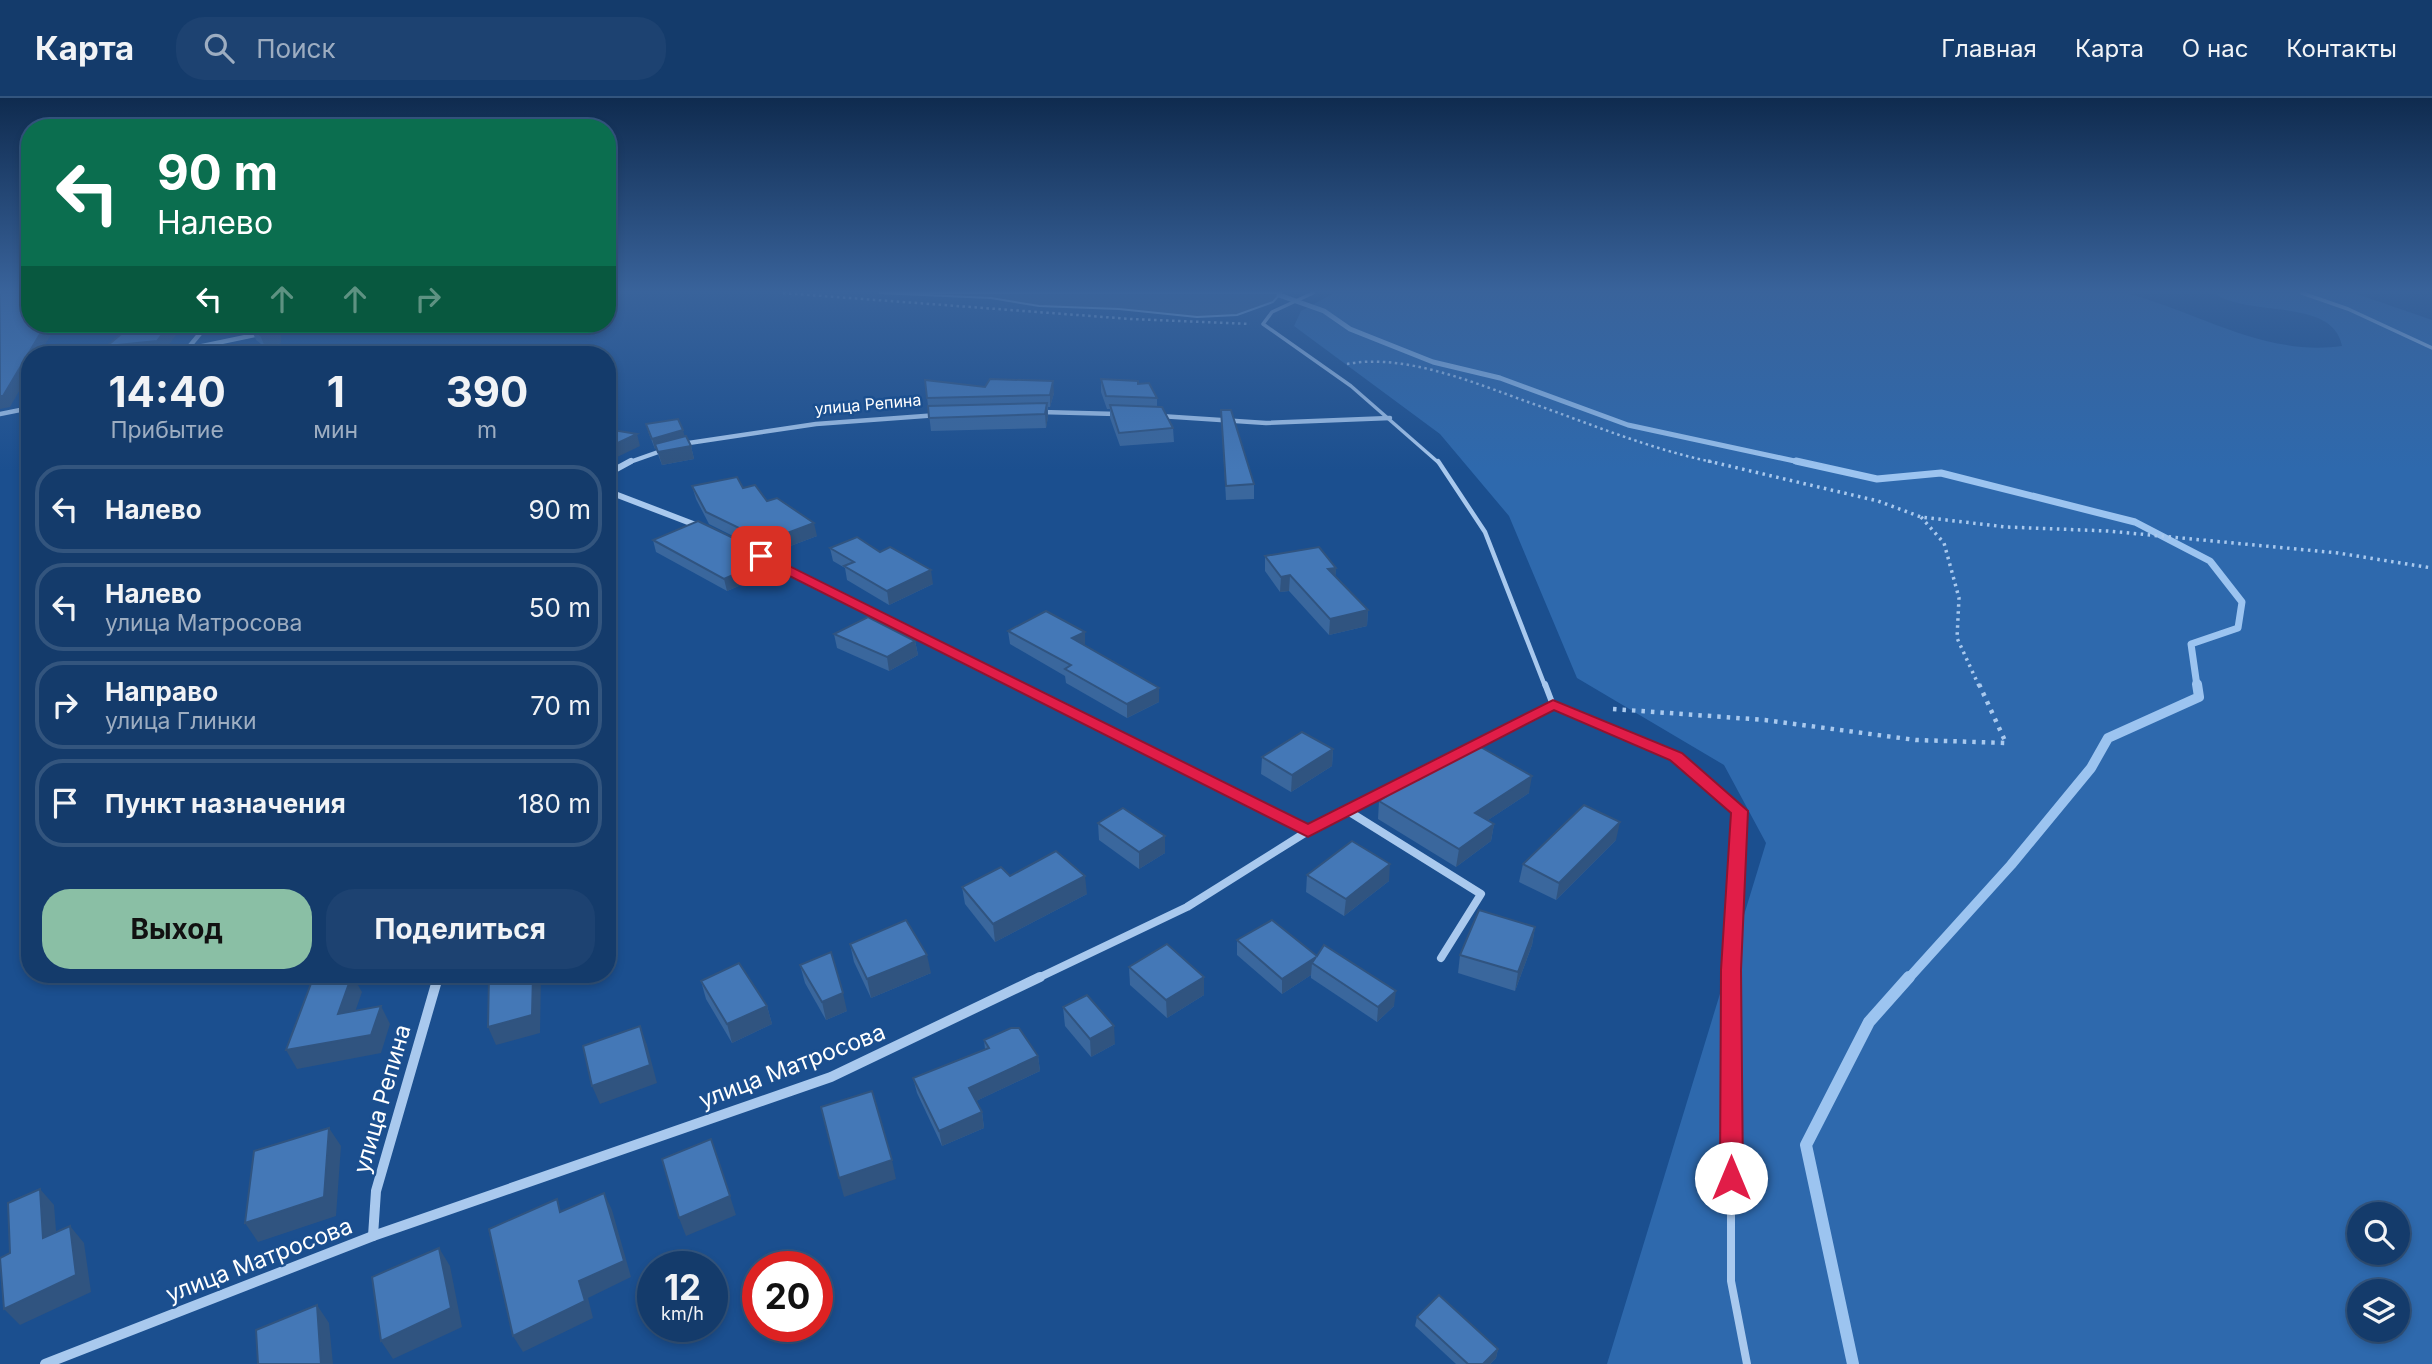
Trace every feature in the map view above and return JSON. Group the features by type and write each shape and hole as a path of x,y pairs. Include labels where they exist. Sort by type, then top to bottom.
{"street":[{"path":"0,414 21,410"},
{"path":"1035,412 1128,415"},
{"name":"улица Репина","path":"679,445 816,424 945,414"},
{"path":"1155,415 1266,423 1390,418"},
{"path":"616,469 635,459 668,448"},
{"path":"616,494 713,532"},
{"path":"737,544 1308,831"},
{"name":"улица Матросова","path":"46,1364 373,1237 831,1077 1187,907 1308,831 1553,705"},
{"path":"1348,811 1481,894 1441,958"},
{"name":"улица Репина","path":"373,1237 376,1191 437,983"}],"lane":[{"path":"1303,352 1390,418 1434,456 1485,532 1553,705 1676,757 1740,811 1731,970 1731,1282 1747,1364"}],"path":[{"path":"1329,370 1367,360 1390,361 1473,383 1673,454 1784,477 1878,501 1921,517 2006,527 2108,531 2338,552 2432,568"},
{"path":"1606,708 1765,720 1916,740 2006,743 1957,638 1959,598 1944,543 1921,517"}],"shaded area":[{"path":"1329,352 2432,352 2432,1364 1607,1364 1766,843 1724,765 1577,678 1509,516 1440,434"}],"building":[{"path":"0,352 21,352 21,366 3,396 0,396"},
{"path":"990,379 1053,381 1050,395 927,398 925,380 985,387"},
{"path":"1101,379 1149,383 1157,398 1106,396"},
{"path":"1047,403 1045,414 929,418 928,406"},
{"path":"1110,405 1162,407 1173,428 1119,433"},
{"path":"1221,410 1231,410 1254,484 1226,486"},
{"path":"678,419 683,430 652,439 646,424"},
{"path":"616,430 637,434 616,444"},
{"path":"686,436 691,446 658,452 655,444"},
{"path":"737,477 743,488 755,485 767,501 777,498 814,523 766,541 706,512 692,486"},
{"path":"698,521 752,547 736,553 758,564 724,579 653,540"},
{"path":"857,537 880,552 890,547 931,570 887,591 844,566 854,562 830,548"},
{"path":"1319,547 1336,568 1328,569 1368,610 1330,619 1290,575 1281,577 1265,556"},
{"path":"1046,611 1085,632 1072,638 1159,688 1127,704 1065,669 1071,665 1008,631"},
{"path":"868,617 915,641 887,657 834,634"},
{"path":"1302,732 1333,749 1292,775 1262,757"},
{"path":"1477,745 1532,776 1475,813 1494,824 1459,849 1379,801 1415,778 1418,780"},
{"path":"1584,805 1620,822 1559,883 1523,864"},
{"path":"1123,808 1165,836 1139,852 1098,823"},
{"path":"1352,841 1390,864 1346,899 1307,875"},
{"path":"1056,851 1085,876 993,924 962,887 1001,867 1010,876"},
{"path":"1479,910 1535,927 1518,972 1460,955"},
{"path":"906,920 927,955 867,979 850,944"},
{"path":"1272,920 1317,956 1324,945 1396,991 1378,1007 1312,963 1316,957 1282,979 1237,940"},
{"path":"1167,944 1204,977 1166,1000 1129,967"},
{"path":"831,952 843,993 822,1002 800,965"},
{"path":"739,963 767,1006 727,1024 701,981"},
{"path":"311,983 349,983 338,1014 381,1006 371,1035 286,1050"},
{"path":"489,983 533,983 532,1015 488,1027"},
{"path":"1087,995 1114,1026 1090,1039 1063,1007"},
{"path":"640,1026 650,1065 592,1086 583,1046"},
{"path":"1011,1028 1019,1028 1038,1056 969,1088 982,1112 939,1131 913,1078 989,1048 984,1040"},
{"path":"872,1091 892,1160 839,1178 821,1107"},
{"path":"329,1128 324,1197 245,1223 254,1151"},
{"path":"711,1139 730,1196 679,1218 662,1159"},
{"path":"40,1189 43,1238 70,1226 76,1275 4,1309 0,1258 10,1253 8,1203"},
{"path":"604,1193 624,1261 579,1281 585,1301 513,1336 489,1229 557,1199 560,1212"},
{"path":"439,1248 451,1308 381,1341 372,1277"},
{"path":"1439,1295 1498,1349 1483,1364 1468,1364 1417,1317"},
{"path":"317,1305 321,1364 258,1364 256,1330"}],"waterway":[{"path":"1408,352 1433,362 1500,378 1628,425 1804,463"},
{"path":"1796,461 1877,479 1941,473 2135,522 2210,561 2242,602 2238,628 2191,644 2197,686"},
{"path":"1908,979 2011,865 2091,768 2108,738 2199,697 2197,684"},
{"path":"1853,1364 1806,1145 1869,1022 1909,977"}],"route":[{"path":"761,556 1308,831 1553,705 1676,757 1740,811 1731,970 1731,1178"}]}
